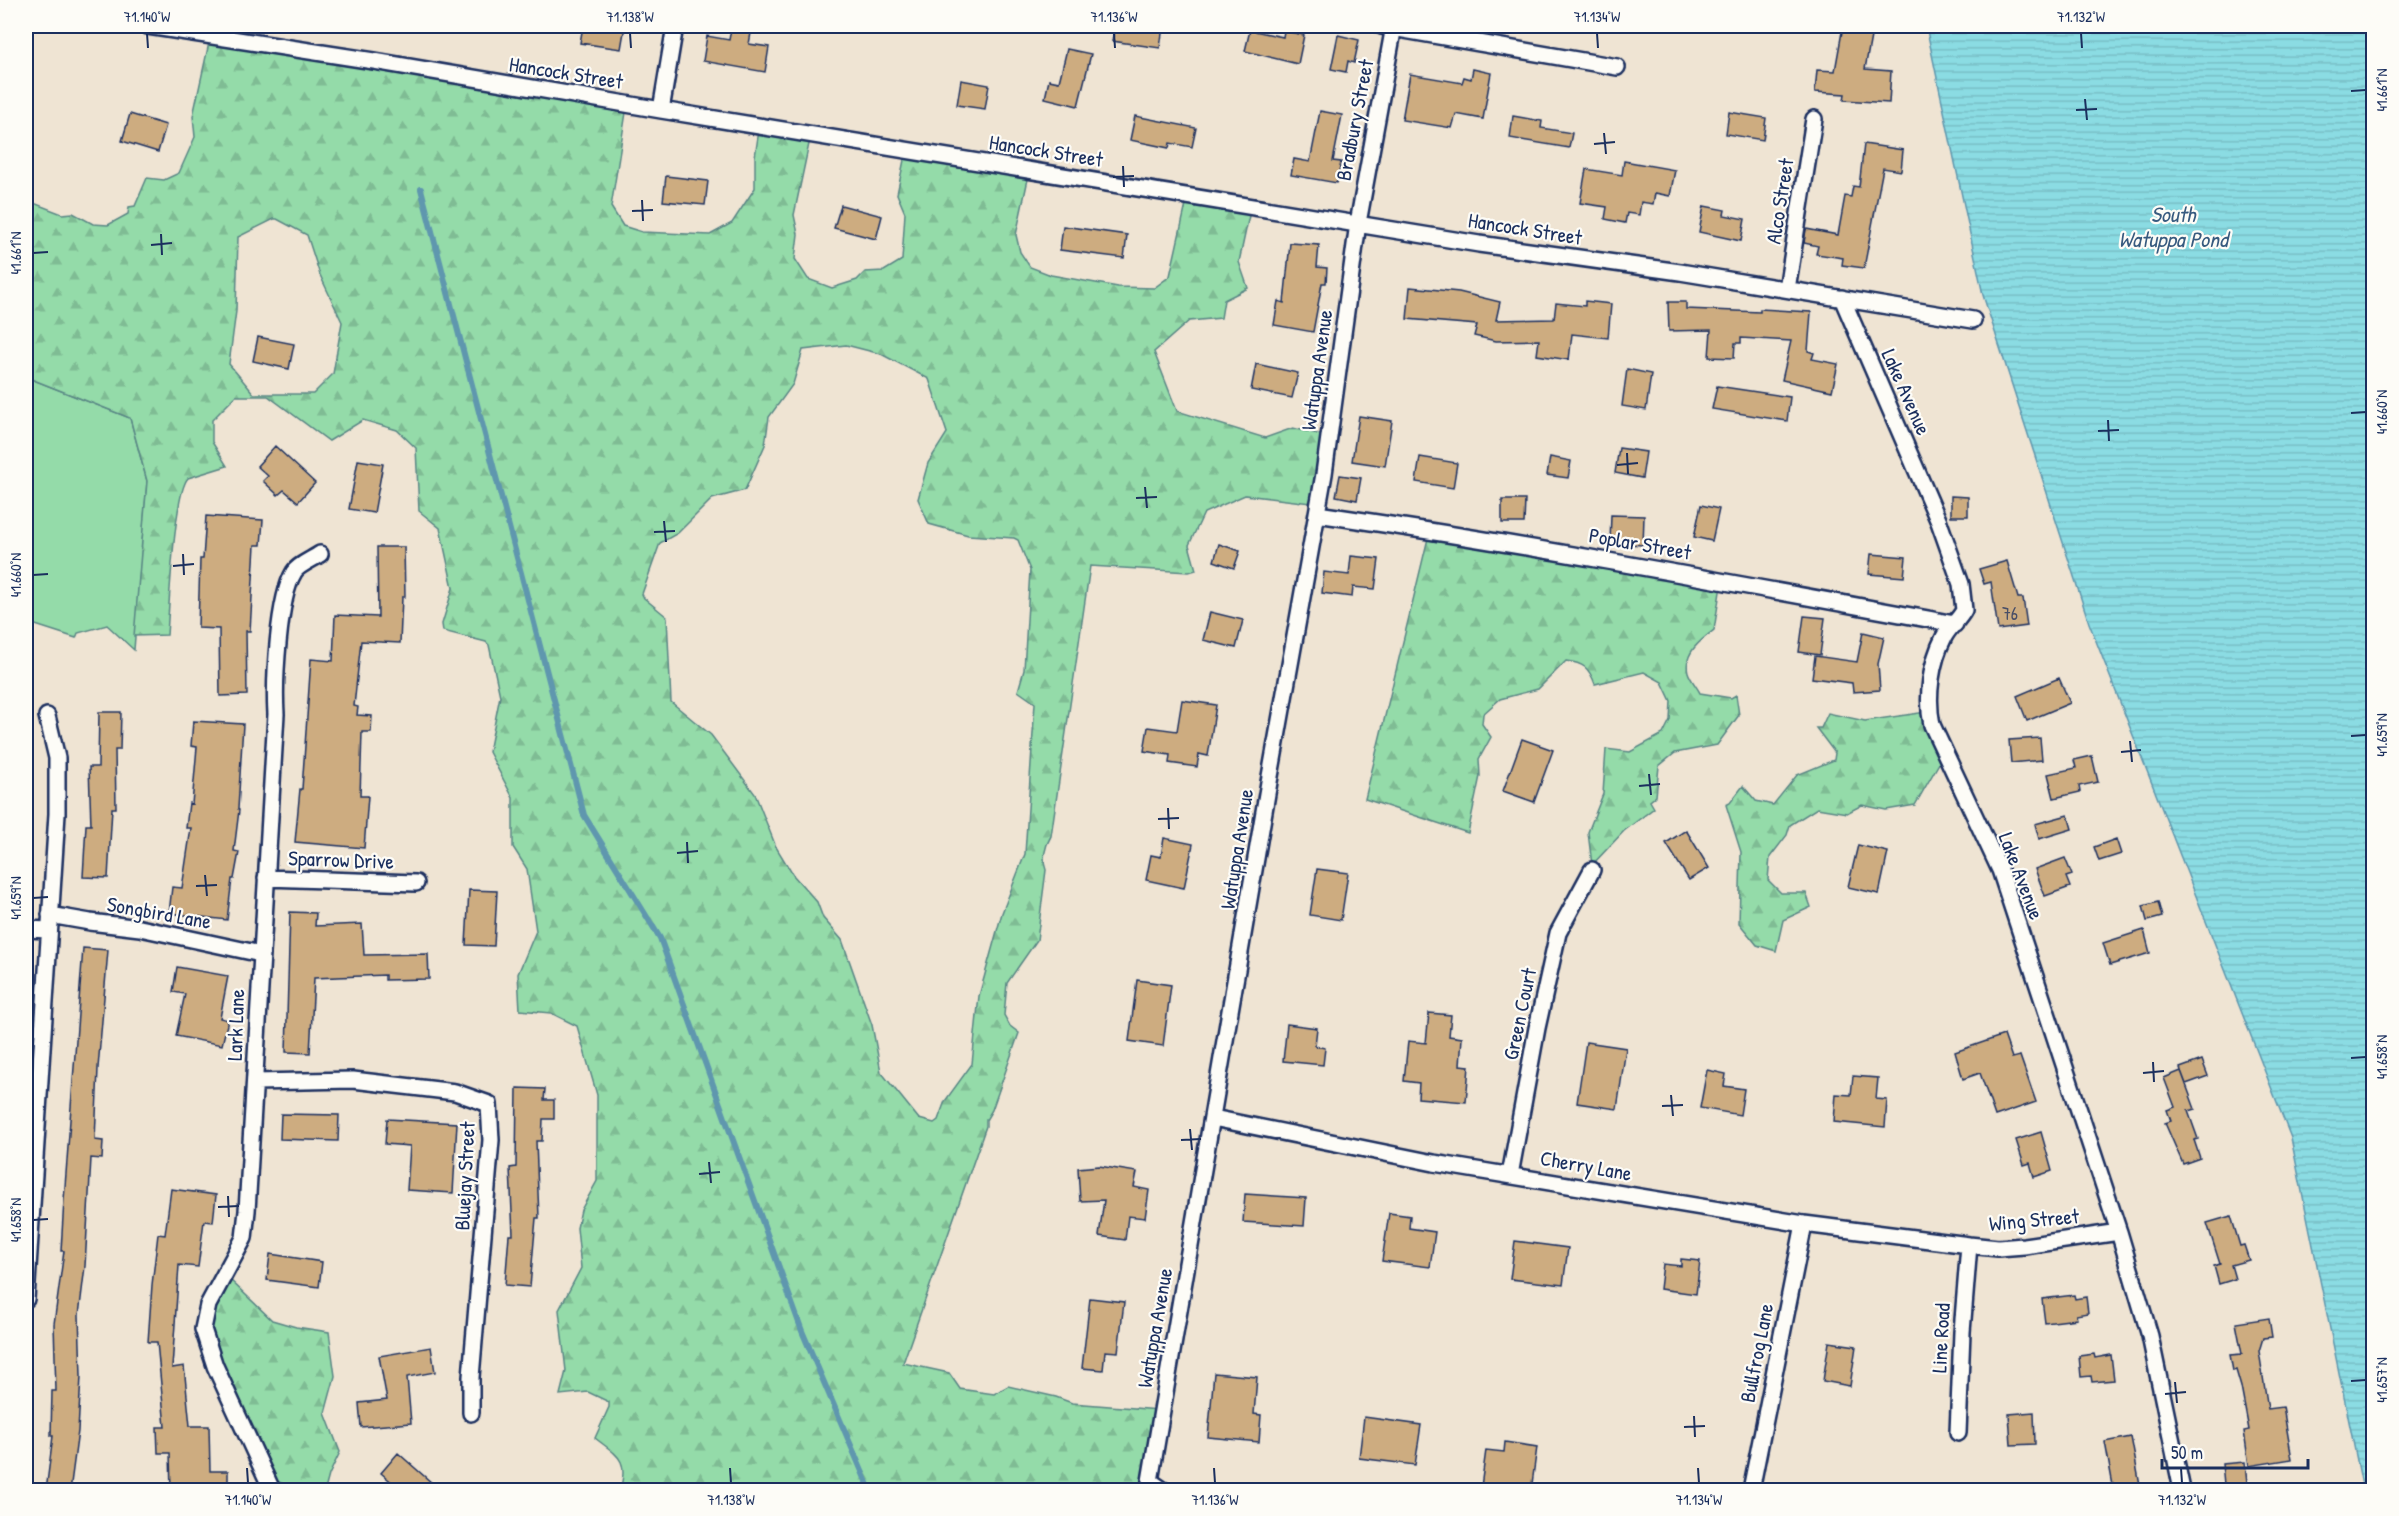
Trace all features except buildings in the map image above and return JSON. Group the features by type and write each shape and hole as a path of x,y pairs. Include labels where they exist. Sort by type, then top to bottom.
{"street":[{"name":"Hancock Street","path":"148,26 374,61 1520,250 1680,272 1973,320"},
{"path":"661,110 675,26"},
{"path":"1390,26 1617,68"},
{"name":"Bradbury Street","path":"1358,223 1390,26"},
{"name":"Alco Street","path":"1787,289 1814,119"},
{"name":"Watuppa Avenue","path":"1163,1491 1150,1481 1324,474 1358,223"},
{"name":"Lake Avenue","path":"1842,298 1908,446 1954,562 1965,606 1962,614 1945,635 1932,677 1929,704 1932,725 2000,870 2119,1232 2150,1336 2182,1491"},
{"name":"Poplar Street","path":"1317,514 1624,562 1955,624"},
{"name":"Lark Lane","path":"272,1491 215,1366 203,1329 208,1305 244,1238 276,714 275,694 283,601 294,570 320,554"},
{"path":"26,1299 30,1159 57,814 57,758 47,716"},
{"name":"Green Court","path":"1510,1175 1537,1028 1558,933 1592,870"},
{"name":"Sparrow Drive","path":"266,878 416,883"},
{"name":"Songbird Lane","path":"26,929 50,922 90,922 140,928 261,954"},
{"name":"Bluejay Street","path":"255,1082 353,1080 455,1092 489,1104 491,1140 471,1377 471,1413"},
{"name":"Cherry Lane","path":"1213,1118 1434,1163 1804,1224 1961,1244"},
{"name":"Bullfrog Lane","path":"1751,1491 1804,1224"},
{"name":"Wing Street","path":"1961,1244 1998,1248 2119,1232"},
{"name":"Line Road","path":"1958,1433 1961,1244"}],"green space":[{"path":"210,38 627,106 611,207 623,226 642,232 710,235 732,223 755,188 755,157 759,130 810,139 794,215 798,234 795,259 808,279 832,288 857,280 865,272 884,271 902,260 905,213 897,194 905,155 1025,173 1028,179 1016,235 1020,252 1030,267 1051,275 1118,287 1154,288 1170,276 1187,200 1250,211 1239,262 1248,288 1224,300 1221,318 1189,321 1154,352 1177,411 1265,438 1293,428 1330,437 1320,502 1311,503 1245,495 1204,513 1189,545 1196,570 1189,572 1090,566 1051,836 1045,853 1046,870 1037,940 1007,983 1004,1015 1010,1026 1019,1033 992,1110 986,1120 986,1126 903,1363 949,1373 960,1389 994,1394 1008,1386 1072,1403 1159,1410 1151,1479 1159,1490 620,1490 622,1465 610,1449 595,1438 609,1407 609,1402 588,1392 560,1395 566,1371 559,1310 581,1268 577,1228 581,1210 597,1181 597,1095 577,1026 551,1013 520,1010 518,974 536,931 527,869 513,847 513,798 489,752 500,696 489,645 486,642 443,631 442,624 453,588 440,528 419,511 416,448 397,430 363,420 329,441 268,396 236,396 212,420 212,442 227,466 188,478 183,488 176,527 167,635 134,636 147,481 130,418 26,377 26,200 62,214 73,213 93,224 108,225 128,214 129,207 135,206 147,178 164,180 179,173 195,137 193,116","holes":["274,219 307,235 320,275 342,322 333,374 313,394 254,394 229,364 236,311 238,237","846,345 881,354 929,379 947,433 928,463 918,499 929,524 968,535 1014,538 1018,540 1030,570 1024,670 1018,691 1035,703 1025,854 1002,913 979,996 972,1064 945,1101 938,1120 934,1123 919,1119 881,1072 872,1025 842,940 823,918 817,902 793,875 776,847 755,794 711,735 671,702 667,617 642,594 660,543 678,533 712,499 745,490 765,445 769,417 793,384 803,350"]},
{"path":"26,377 130,418 147,481 134,650 107,625 78,633 76,638 26,622"},
{"path":"1429,534 1721,585 1714,630 1695,647 1687,665 1690,677 1700,693 1731,698 1736,695 1739,715 1717,745 1675,753 1659,766 1656,796 1650,801 1654,808 1624,831 1592,865 1588,832 1603,794 1606,749 1630,752 1663,734 1670,720 1671,701 1662,682 1644,672 1595,684 1585,667 1566,661 1538,689 1500,699 1483,714 1482,724 1491,737 1479,759 1480,776 1468,833 1365,799"},
{"path":"1926,712 1942,758 1915,805 1886,810 1862,805 1847,813 1817,808 1790,825 1787,835 1770,857 1768,880 1781,893 1806,893 1811,907 1783,920 1776,951 1757,945 1739,923 1741,852 1726,805 1743,786 1756,801 1773,805 1797,775 1834,760 1835,753 1816,728 1821,728 1828,713 1865,721"},
{"path":"227,1277 272,1320 296,1327 329,1332 335,1376 325,1413 340,1452 325,1490 297,1490 272,1479 210,1339 212,1298"}],"water":[{"name":"South Watuppa Pond","path":"1926,26 2373,26 2373,1490 2363,1490 2291,1138 2089,623 1983,295"}],"waterway":[{"path":"421,189 584,815 660,938 802,1331 870,1490"}]}
